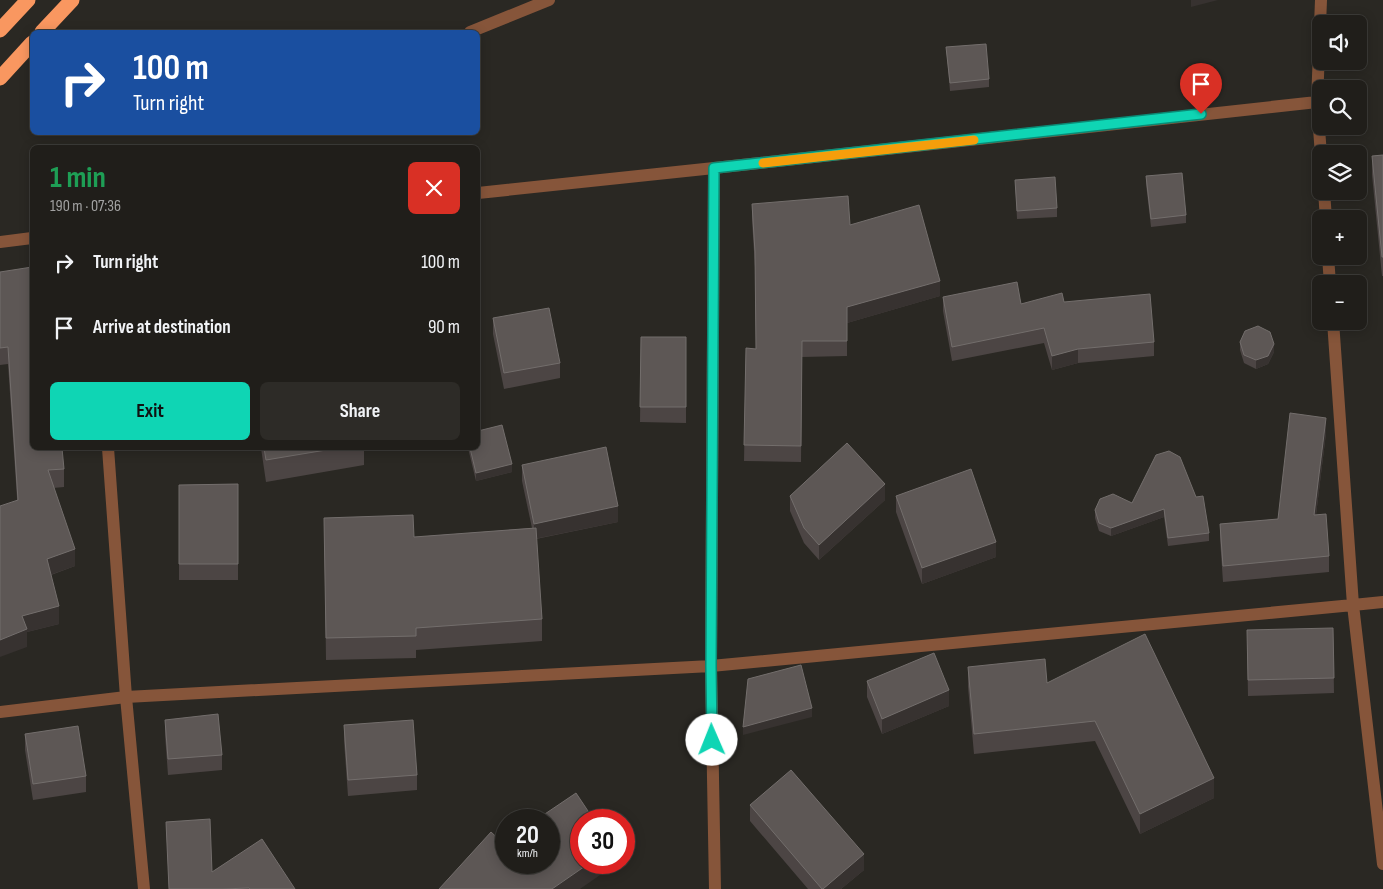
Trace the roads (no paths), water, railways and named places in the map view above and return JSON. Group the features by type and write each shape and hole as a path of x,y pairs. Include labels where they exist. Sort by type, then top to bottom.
{"highway":[{"path":"0,30 28,0"},
{"path":"44,30 72,0"},
{"path":"0,78 30,45"}],"street":[{"path":"475,30 549,0"},
{"path":"1318,80 1322,0"},
{"path":"480,193 1312,103"},
{"path":"714,168 711,666 715,889"},
{"path":"0,242 30,238"},
{"path":"1334,330 1353,605 1383,864"},
{"path":"108,450 126,697 144,889"},
{"path":"0,712 126,697 711,666 1383,602"}]}
